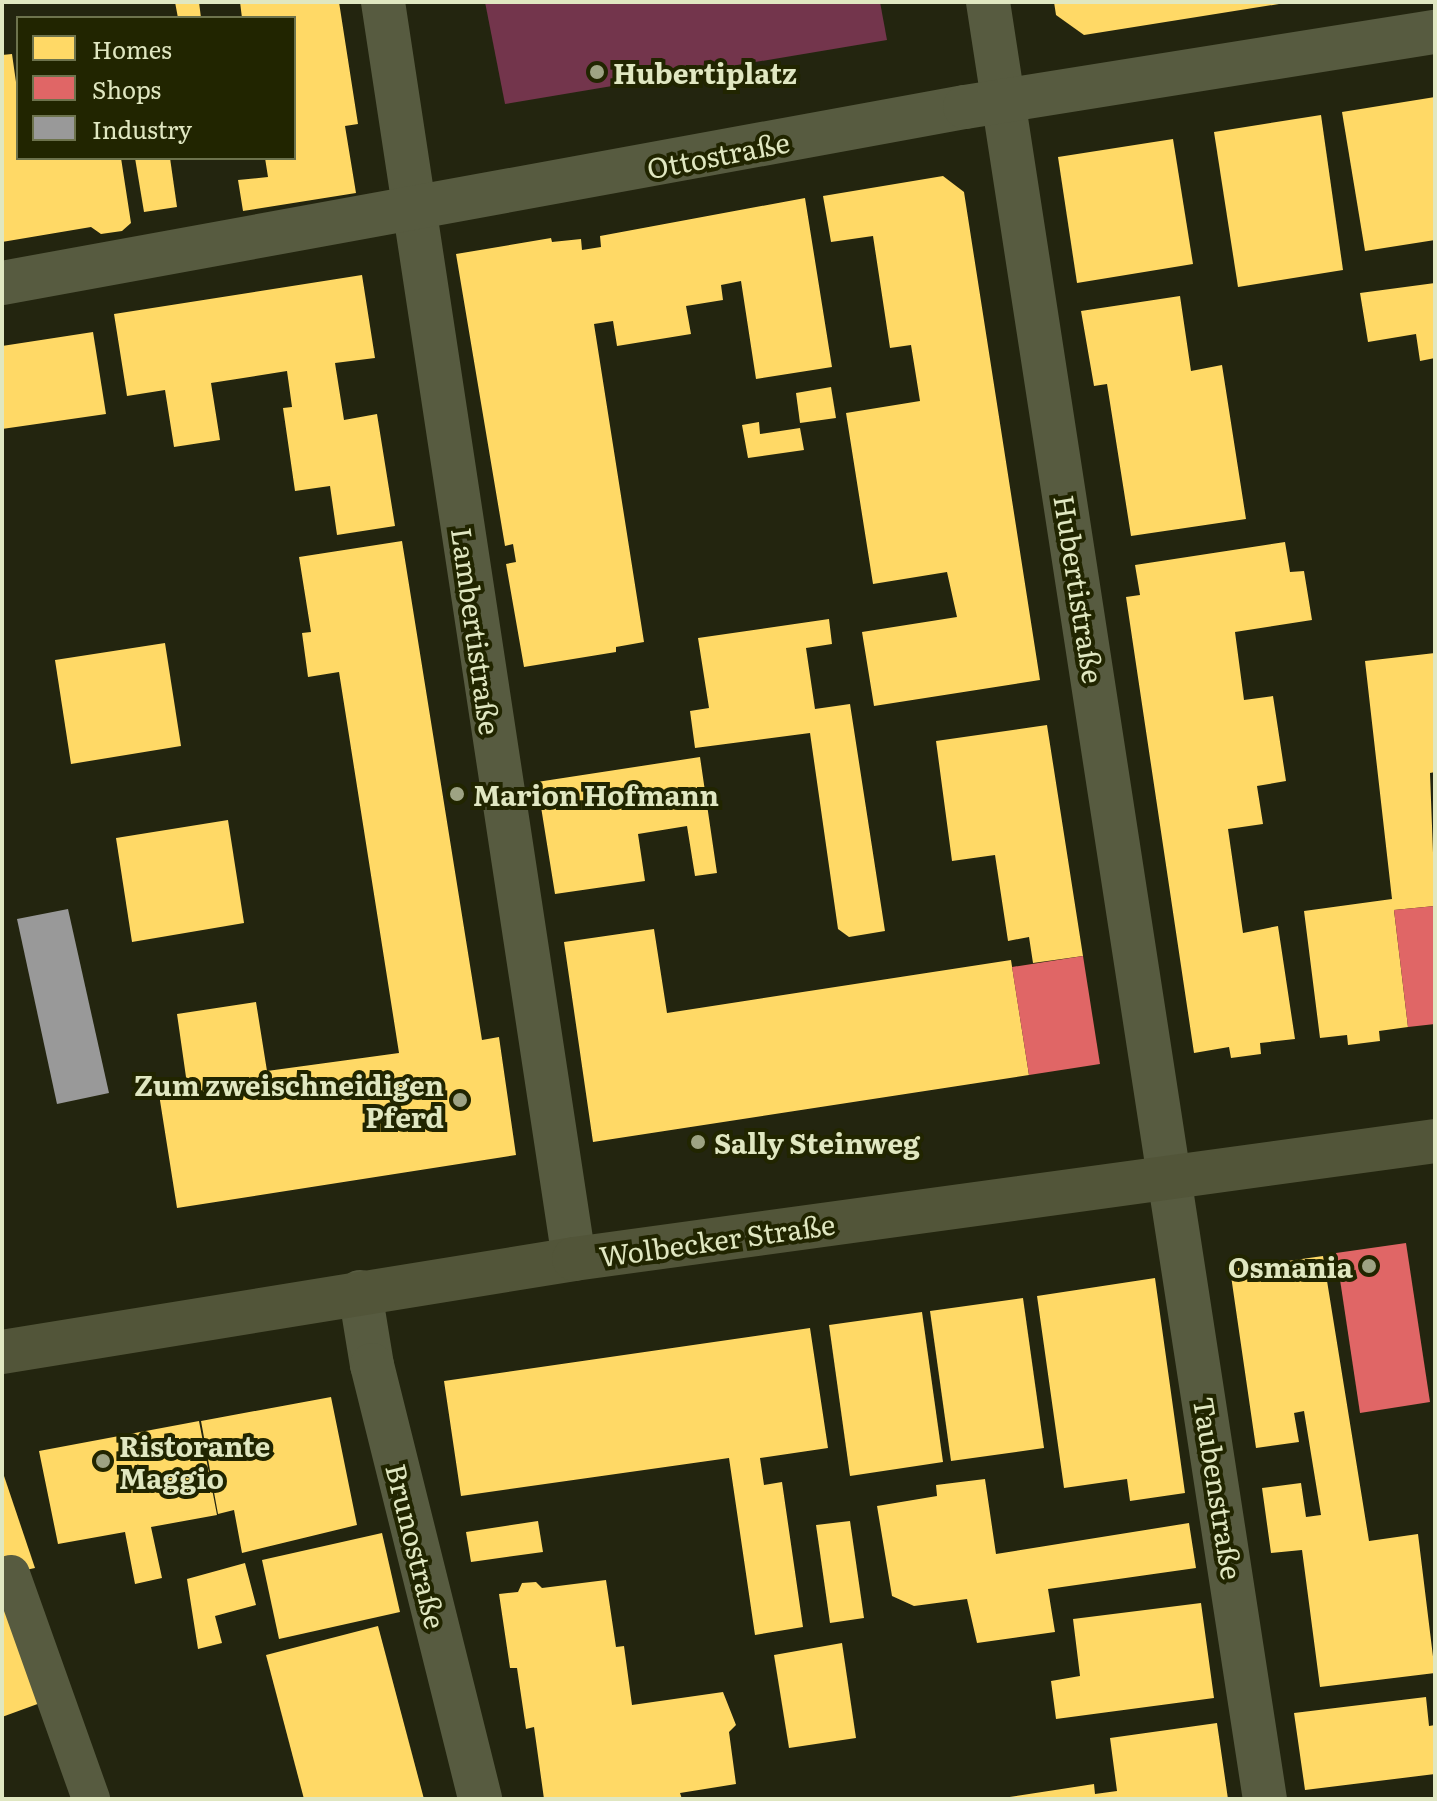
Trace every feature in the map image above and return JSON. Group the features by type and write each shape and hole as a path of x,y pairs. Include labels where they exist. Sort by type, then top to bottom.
{"main road":[{"name":"Wolbecker Straße","path":"2,1352 574,1259 1435,1141"}],"street":[{"name":"Lambertistraße","path":"383,2 574,1259"},
{"name":"Hubertistraße","path":"988,2 1171,1177"},
{"name":"Ottostraße","path":"2,283 414,211 1005,101 1435,32"},
{"name":"Taubenstraße","path":"1171,1177 1265,1799"},
{"name":"Brunostraße","path":"360,1292 372,1365 480,1799"}],"lane":[{"path":"11,1574 91,1799"}],"shaded area":[{"name":"Hubertiplatz","path":"485,2 880,2 887,40 505,104"}],"building: Homes":[{"path":"175,2 199,2 201,16 178,16"},
{"path":"240,2 339,2 358,124 345,126 356,193 243,211 238,180 268,177 265,160 296,160 296,16 242,16"},
{"path":"1054,2 1279,4 1084,35 1056,15"},
{"path":"12,54 16,82 16,160 121,160 131,223 122,231 101,234 91,227 2,242 2,55"},
{"path":"1435,97 1435,240 1365,251 1342,112"},
{"path":"1321,115 1343,270 1238,287 1214,132"},
{"path":"1173,139 1193,264 1077,283 1058,157"},
{"path":"135,160 170,160 177,207 144,212"},
{"path":"943,176 964,192 1040,680 874,706 862,632 957,617 947,572 873,584 846,413 920,401 911,345 890,348 873,236 831,242 823,196"},
{"path":"805,198 832,367 756,379 741,281 721,285 723,300 686,306 691,334 617,346 613,321 594,324 644,642 616,647 616,652 524,667 506,564 516,562 513,544 505,546 456,254 551,238 552,242 581,239 582,250 601,247 600,236"},
{"path":"362,275 375,358 335,363 344,420 377,414 395,526 337,535 330,486 295,491 283,408 292,407 287,371 211,383 220,440 174,447 165,390 127,396 114,314"},
{"path":"1435,283 1435,358 1420,361 1416,334 1368,342 1360,293"},
{"path":"1180,296 1191,371 1222,365 1246,519 1131,536 1107,384 1094,386 1081,311"},
{"path":"93,332 106,414 2,429 2,346"},
{"path":"831,387 836,418 800,423 796,393"},
{"path":"759,422 760,434 800,428 804,450 748,458 742,425"},
{"path":"402,541 482,1040 499,1037 516,1155 177,1208 158,1088 187,1084 177,1014 256,1002 267,1071 399,1053 339,672 308,677 302,633 311,632 299,557"},
{"path":"1285,542 1290,572 1304,571 1312,620 1235,632 1244,700 1273,696 1286,781 1257,786 1263,824 1228,829 1243,933 1278,926 1295,1039 1260,1043 1261,1054 1231,1058 1229,1047 1194,1053 1126,597 1140,595 1135,565"},
{"path":"829,619 832,644 806,648 815,709 850,704 885,931 849,937 838,929 810,733 695,748 690,711 709,708 698,638"},
{"path":"165,643 181,746 71,764 55,660"},
{"path":"1435,653 1435,772 1430,773 1435,906 1394,910 1408,1027 1379,1031 1380,1041 1348,1045 1347,1035 1320,1038 1304,911 1392,899 1365,661"},
{"path":"1047,725 1083,956 1033,963 1029,937 1008,941 995,855 952,861 936,741"},
{"path":"700,757 717,873 695,876 687,826 638,834 645,881 555,894 537,782"},
{"path":"228,820 244,923 132,942 116,838"},
{"path":"654,929 667,1013 1011,960 1029,1075 593,1142 564,942"},
{"path":"1323,1256 1369,1541 1418,1534 1435,1673 1320,1687 1302,1550 1271,1553 1262,1488 1301,1483 1306,1517 1321,1515 1304,1411 1294,1413 1299,1442 1256,1448 1230,1269"},
{"path":"1155,1278 1185,1493 1130,1501 1127,1479 1064,1488 1037,1296"},
{"path":"1023,1298 1044,1448 951,1461 930,1311"},
{"path":"922,1312 943,1462 850,1476 829,1325"},
{"path":"810,1328 828,1448 760,1458 764,1485 782,1482 803,1627 755,1635 729,1458 461,1496 444,1381"},
{"path":"331,1397 357,1525 242,1553 234,1510 218,1514 201,1421"},
{"path":"199,1421 217,1515 151,1527 162,1578 135,1584 125,1532 58,1544 39,1451"},
{"path":"2,1470 35,1568 2,1575"},
{"path":"985,1479 996,1554 1189,1523 1196,1568 1048,1589 1055,1632 977,1643 967,1599 914,1606 892,1596 877,1506 937,1496 936,1485"},
{"path":"538,1521 543,1552 471,1562 466,1532"},
{"path":"850,1521 864,1618 830,1623 816,1525"},
{"path":"382,1533 400,1612 279,1639 262,1560"},
{"path":"245,1563 256,1605 215,1616 222,1643 198,1649 187,1579"},
{"path":"606,1580 616,1647 624,1646 632,1705 723,1692 736,1725 729,1732 736,1784 680,1793 682,1799 544,1799 534,1727 526,1729 517,1668 510,1668 499,1594 518,1592 522,1583 536,1582 542,1588"},
{"path":"2,1594 43,1702 2,1717"},
{"path":"1201,1603 1214,1698 1056,1719 1051,1681 1080,1676 1073,1619"},
{"path":"378,1626 424,1799 304,1799 266,1655"},
{"path":"842,1643 856,1738 789,1748 774,1655"},
{"path":"1426,1697 1429,1726 1435,1725 1435,1774 1305,1790 1294,1713"},
{"path":"1217,1723 1228,1799 996,1799 1094,1784 1095,1794 1117,1791 1110,1738"}],"building: Shops":[{"path":"1435,906 1435,1024 1408,1027 1394,910"},
{"path":"1083,956 1100,1064 1029,1075 1012,967"},
{"path":"1406,1243 1430,1402 1360,1413 1336,1253"}],"building: Industry":[{"path":"68,909 109,1093 57,1104 17,919"}],"place":[{"name":"Hubertiplatz","path":"597,72"},
{"name":"Marion Hofmann","path":"457,794"},
{"name":"Zum zweischneidigen Pferd","path":"460,1100"},
{"name":"Sally Steinweg","path":"698,1142"},
{"name":"Osmania","path":"1369,1266"},
{"name":"Ristorante Maggio","path":"103,1461"}]}
